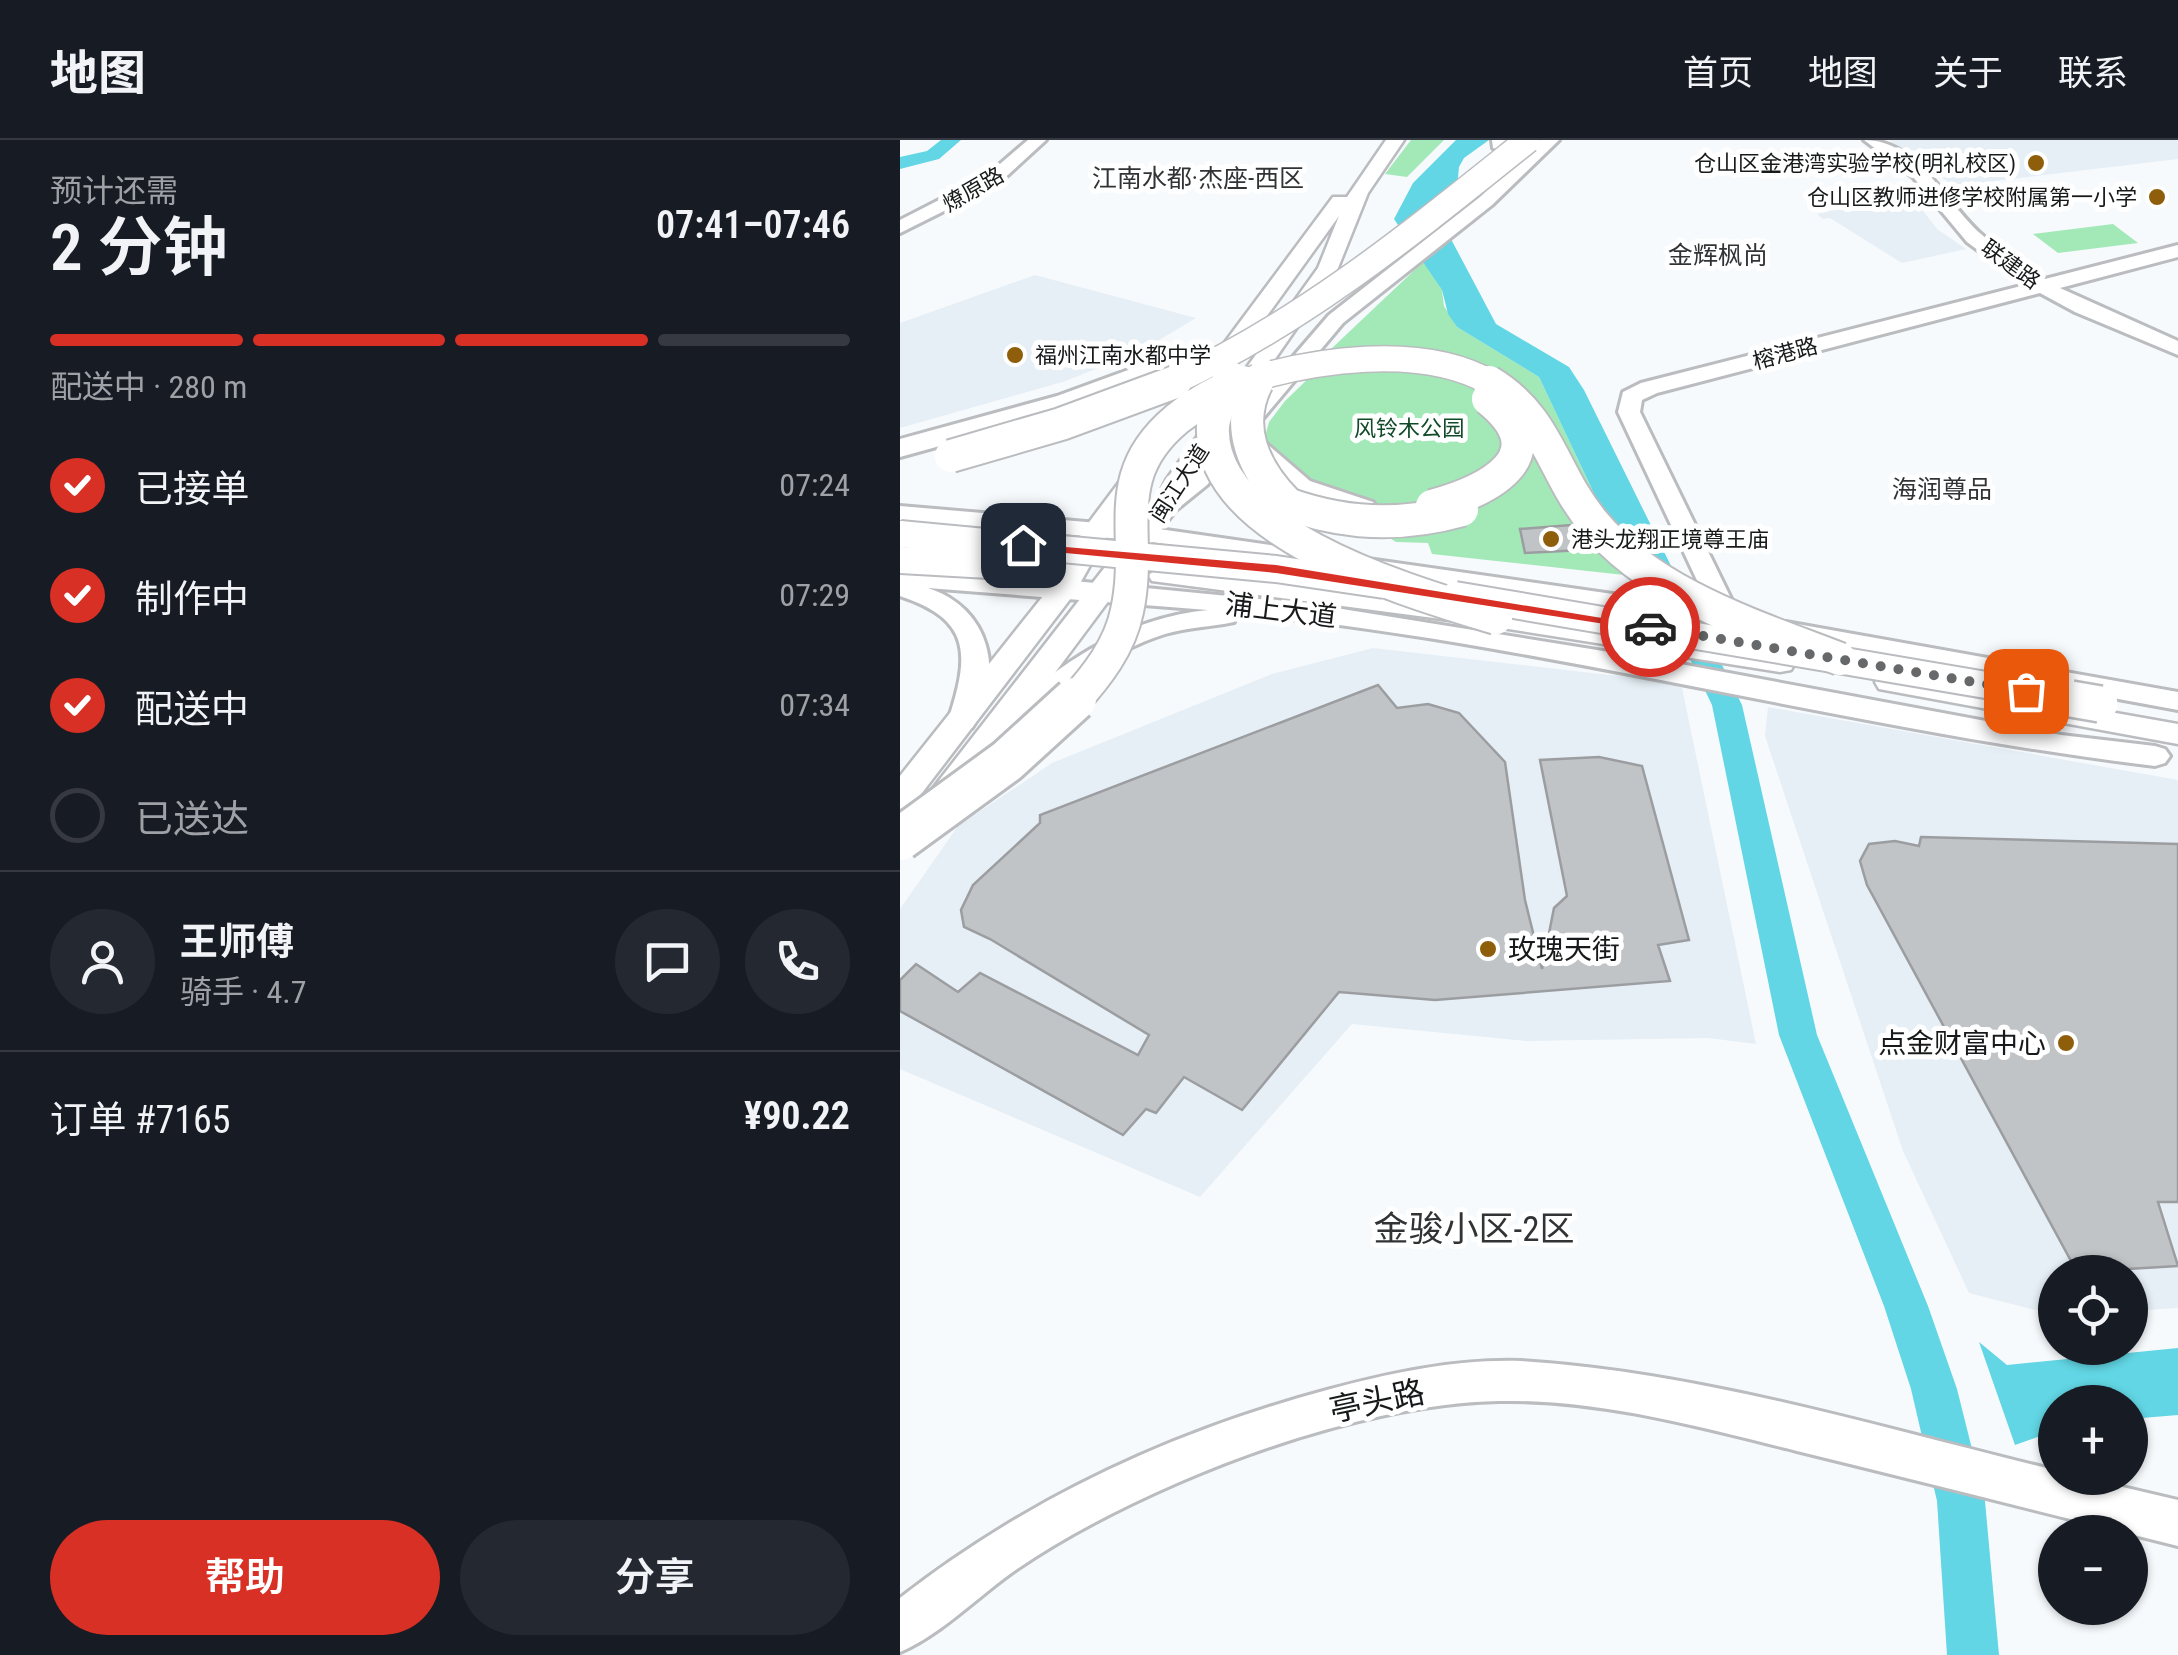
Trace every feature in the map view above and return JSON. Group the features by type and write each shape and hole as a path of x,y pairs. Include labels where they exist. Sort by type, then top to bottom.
{"highway":[{"path":"900,468 1044,430 1166,385 1236,352 1511,141"},
{"path":"1325,282 1255,383 1247,402 1242,435 1253,461 1279,496 1328,532 1368,550 1529,606"},
{"path":"900,448 1028,414 1150,372 1248,326 1325,282"},
{"path":"1325,282 1258,339 1225,384 1214,425 1222,466 1250,504 1302,546 1384,582 1496,618"},
{"path":"900,839 1018,750 1067,708 1102,667 1124,627 1134,583 1132,498 1142,453 1179,414 1228,387 1282,370 1336,361 1388,360 1440,365 1487,380 1525,406 1545,430 1574,496 1605,536 1653,576 1712,609 1840,660"},
{"path":"900,859 1036,760 1087,716 1124,671 1148,624 1157,581 1154,495 1164,455 1192,421 1237,395 1288,379 1337,371 1385,370 1431,375 1472,388 1506,411 1520,436 1514,465 1485,488 1432,506 1371,512 1319,499 1278,477 1242,435"},
{"path":"1222,466 1252,490 1300,513 1366,524 1437,518 1499,498 1533,468 1540,435 1525,406"}],"main road":[{"name":"燎原路","path":"900,227 992,180 1038,140"},
{"name":"闽江大道","path":"900,798 1064,588 1097,529 1385,140"},
{"name":"闽江大道","path":"900,859 971,760 1167,506 1175,485 1325,282 1358,193 1395,140"},
{"path":"1167,506 1199,480 1242,435 1336,319 1446,232 1551,140"},
{"name":"联建路","path":"1872,140 1932,186 1984,246 2041,286 2103,318 2178,349"},
{"name":"榕港路","path":"1718,617 1629,412 1631,397 1648,388 2178,251"},
{"path":"1296,364 1325,282"},
{"path":"1242,435 1240,460 1257,492 1293,530 1340,561"},
{"name":"浦上大道","path":"900,513 1145,534 1634,604 2178,701"},
{"path":"900,534 1276,569 1529,606 2178,718"},
{"path":"900,560 1162,576 1496,618 1922,687 2178,734"},
{"name":"浦上大道","path":"900,580 1064,588 1311,612 1659,669 2061,745 2167,758"},
{"path":"900,588 939,601 962,616 972,630 978,673 960,725"},
{"path":"971,760 1070,670 1128,637 1189,619 1311,612"},
{"path":"1922,687 1965,704 2167,758"},
{"name":"亭头路","path":"900,1628 986,1562 1089,1500 1162,1464 1302,1417 1460,1384 1519,1380 1590,1386 1676,1402 2024,1482 2178,1523"}],"shaded area":[{"name":"仓山区金港湾实验学校(明礼校区)","path":"1889,140 2178,140 2178,159 1954,186"},
{"path":"1910,194 1937,229 1966,249 1902,263 1830,218 1823,219 1817,214"},
{"name":"福州江南水都中学","path":"1035,275 1196,318 1144,349 1066,381 900,428 900,323"},
{"path":"1373,648 1663,681 1682,688 1756,1044 1708,1038 1527,1041 1352,1024 1200,1197 900,1069 900,909 958,826 1052,763 1272,674"},
{"name":"点金财富中心","path":"1768,707 2178,780 2178,1308 2148,1310 2148,1255 2038,1255 2038,1311 1969,1293 1903,1151 1765,736"}],"green space":[{"path":"1411,140 1444,140 1407,177 1385,174"},
{"path":"2113,224 2138,243 2058,253 2033,234"},
{"name":"风铃木公园","path":"1424,261 1442,290 1444,306 1457,327 1539,377 1633,576 1432,554 1428,543 1396,542 1383,534 1372,536 1263,443 1269,422 1317,370 1312,367"}],"water":[{"path":"1456,140 1489,140 1464,158 1459,167 1452,241 1496,324 1569,367 1680,584 1633,576 1539,377 1457,327 1448,314 1442,290 1394,219 1413,183"},
{"path":"1979,1342 2007,1365 2038,1362 2038,1365 2148,1365 2148,1351 2178,1348 2178,1415 2148,1418 2148,1385 2038,1385 2038,1437 2015,1445"}],"building":[{"name":"港头龙翔正境尊王庙","path":"1571,525 1582,550 1525,553 1520,529"},
{"path":"1378,685 1397,708 1428,704 1459,713 1505,762 1525,900 1542,969 1554,908 1567,896 1540,760 1599,757 1642,766 1689,940 1658,945 1670,981 1435,1000 1339,992 1242,1110 1184,1077 1156,1113 1146,1109 1123,1135 900,1011 900,980 916,964 958,992 980,973 1138,1055 1149,1035 964,927 961,910 973,885 1040,823 1040,815"},
{"name":"点金财富中心","path":"1921,837 2178,844 2178,1202 2158,1202 2178,1266 2148,1268 2148,1255 2068,1255 1867,885 1860,861 1869,844 1895,841 1919,846"}],"waterway":[{"path":"900,163 933,155 952,140"},
{"path":"1684,617 1727,705 1798,1035 1906,1306 1934,1389 1961,1501 1973,1655"}],"way so far":[{"path":"1650,627 2026,691"}],"place":[{"name":"仓山区金港湾实验学校(明礼校区)","path":"2036,163"},
{"name":"仓山区教师进修学校附属第一小学","path":"2157,197"},
{"name":"福州江南水都中学","path":"1015,355"},
{"name":"港头龙翔正境尊王庙","path":"1551,539"},
{"name":"玫瑰天街","path":"1488,949"},
{"name":"点金财富中心","path":"2066,1043"}],"district":[{"name":"江南水都·杰座-西区","path":"1198,178"},
{"name":"金辉枫尚","path":"1718,255"},
{"name":"海润尊品","path":"1942,489"},
{"name":"金骏小区-2区","path":"1474,1229"}],"route":[{"path":"1023,545 1276,569 1650,627"}]}
